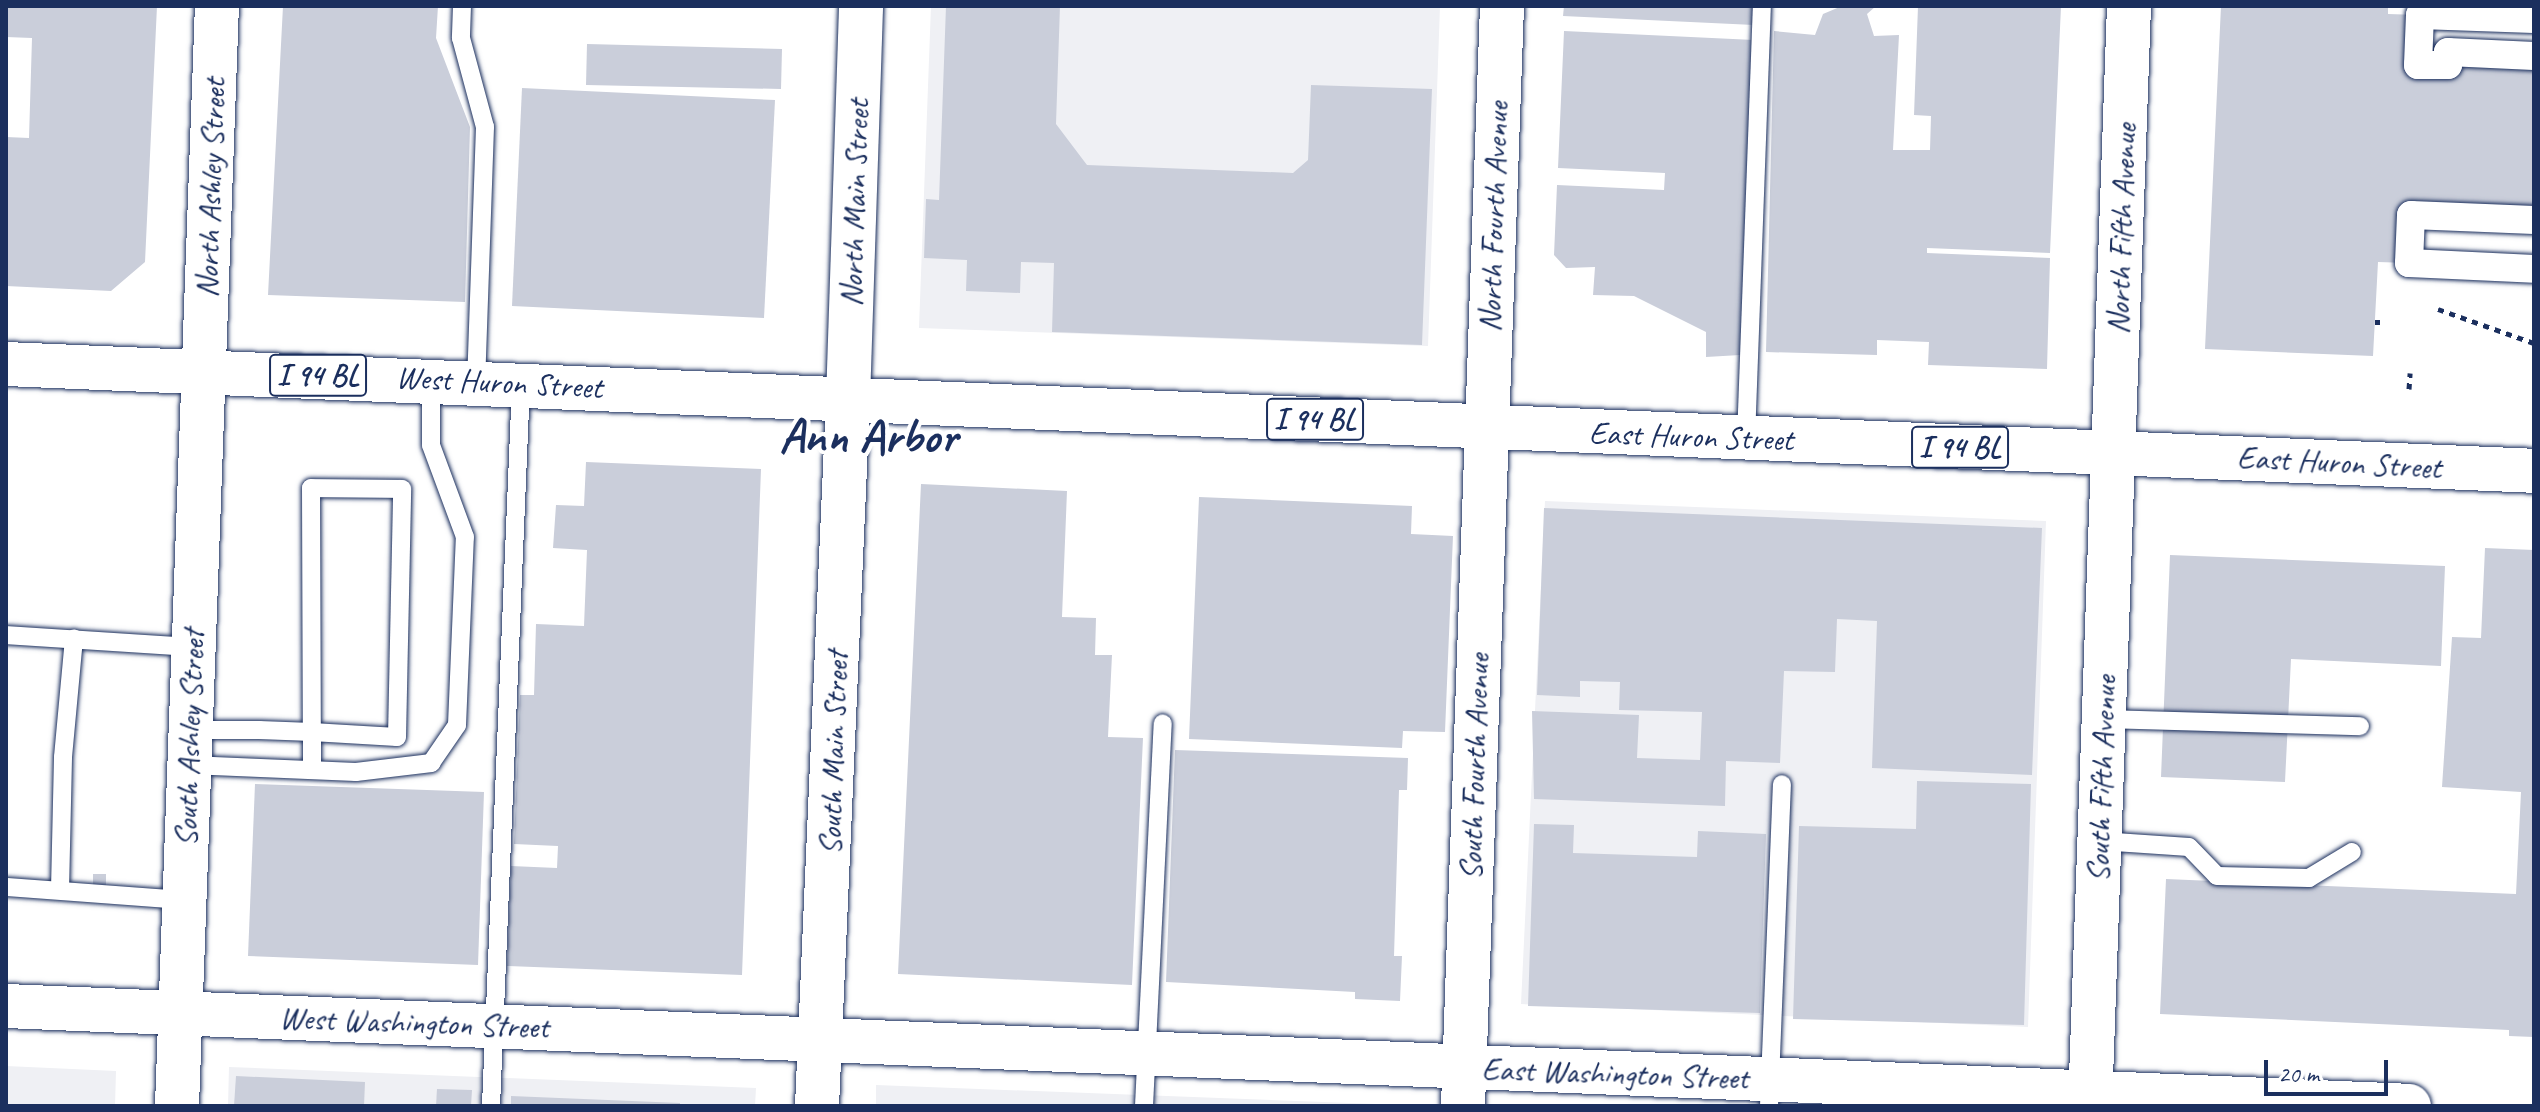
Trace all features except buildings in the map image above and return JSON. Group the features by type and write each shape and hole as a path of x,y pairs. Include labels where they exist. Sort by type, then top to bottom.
{"main road":[{"name":"North Ashley Street","path":"205,370 217,6"},
{"name":"North Main Street","path":"848,400 861,6"},
{"name":"North Fourth Avenue","path":"1486,428 1502,6"},
{"name":"North Fifth Avenue","path":"2115,453 2129,6"},
{"name":"West Huron Street","path":"6,364 205,370 848,400"},
{"name":"South Ashley Street","path":"177,1106 205,370"},
{"name":"East Huron Street","path":"848,400 2534,471"},
{"name":"South Main Street","path":"817,1106 848,400"},
{"name":"South Fourth Avenue","path":"1464,1087 1486,428"},
{"name":"South Fifth Avenue","path":"2090,1100 2115,453"},
{"name":"West Washington Street","path":"6,1006 822,1041"},
{"name":"East Washington Street","path":"822,1041 1146,1054 1464,1087 2409,1106"}],"street":[{"path":"2534,19 2420,15 2418,65 2448,65 2448,52 2534,56"},
{"path":"2534,220 2411,215 2409,263 2534,269"}],"lane":[{"path":"462,6 461,38 485,127 476,382"},
{"path":"1746,439 1762,6"},
{"path":"190,748 312,769 356,772 431,763 457,725 465,537 431,445 431,380"},
{"path":"491,1106 521,384"},
{"path":"190,748 312,732 397,737 402,489 311,488 312,732 312,769"},
{"path":"6,635 194,647"},
{"path":"60,890 63,757 74,639"},
{"path":"2104,719 2360,726"},
{"path":"1144,1106 1163,723"},
{"path":"1770,1093 1782,784"},
{"path":"2100,841 2189,847 2217,876 2309,878 2352,852"},
{"path":"6,887 184,900"}],"path":[{"path":"2438,309 2534,343"},
{"path":"2409,389 2410,373"}],"shaded area":[{"path":"931,6 1440,6 1428,346 919,328"},
{"path":"1545,501 2046,521 2028,1027 1521,1004"},
{"path":"6,1066 116,1071 115,1106 6,1106"},
{"path":"229,1067 756,1088 755,1106 228,1106"},
{"path":"876,1085 1403,1105 876,1106"}],"district":[{"name":"Ann Arbor","path":"868,437"}]}
